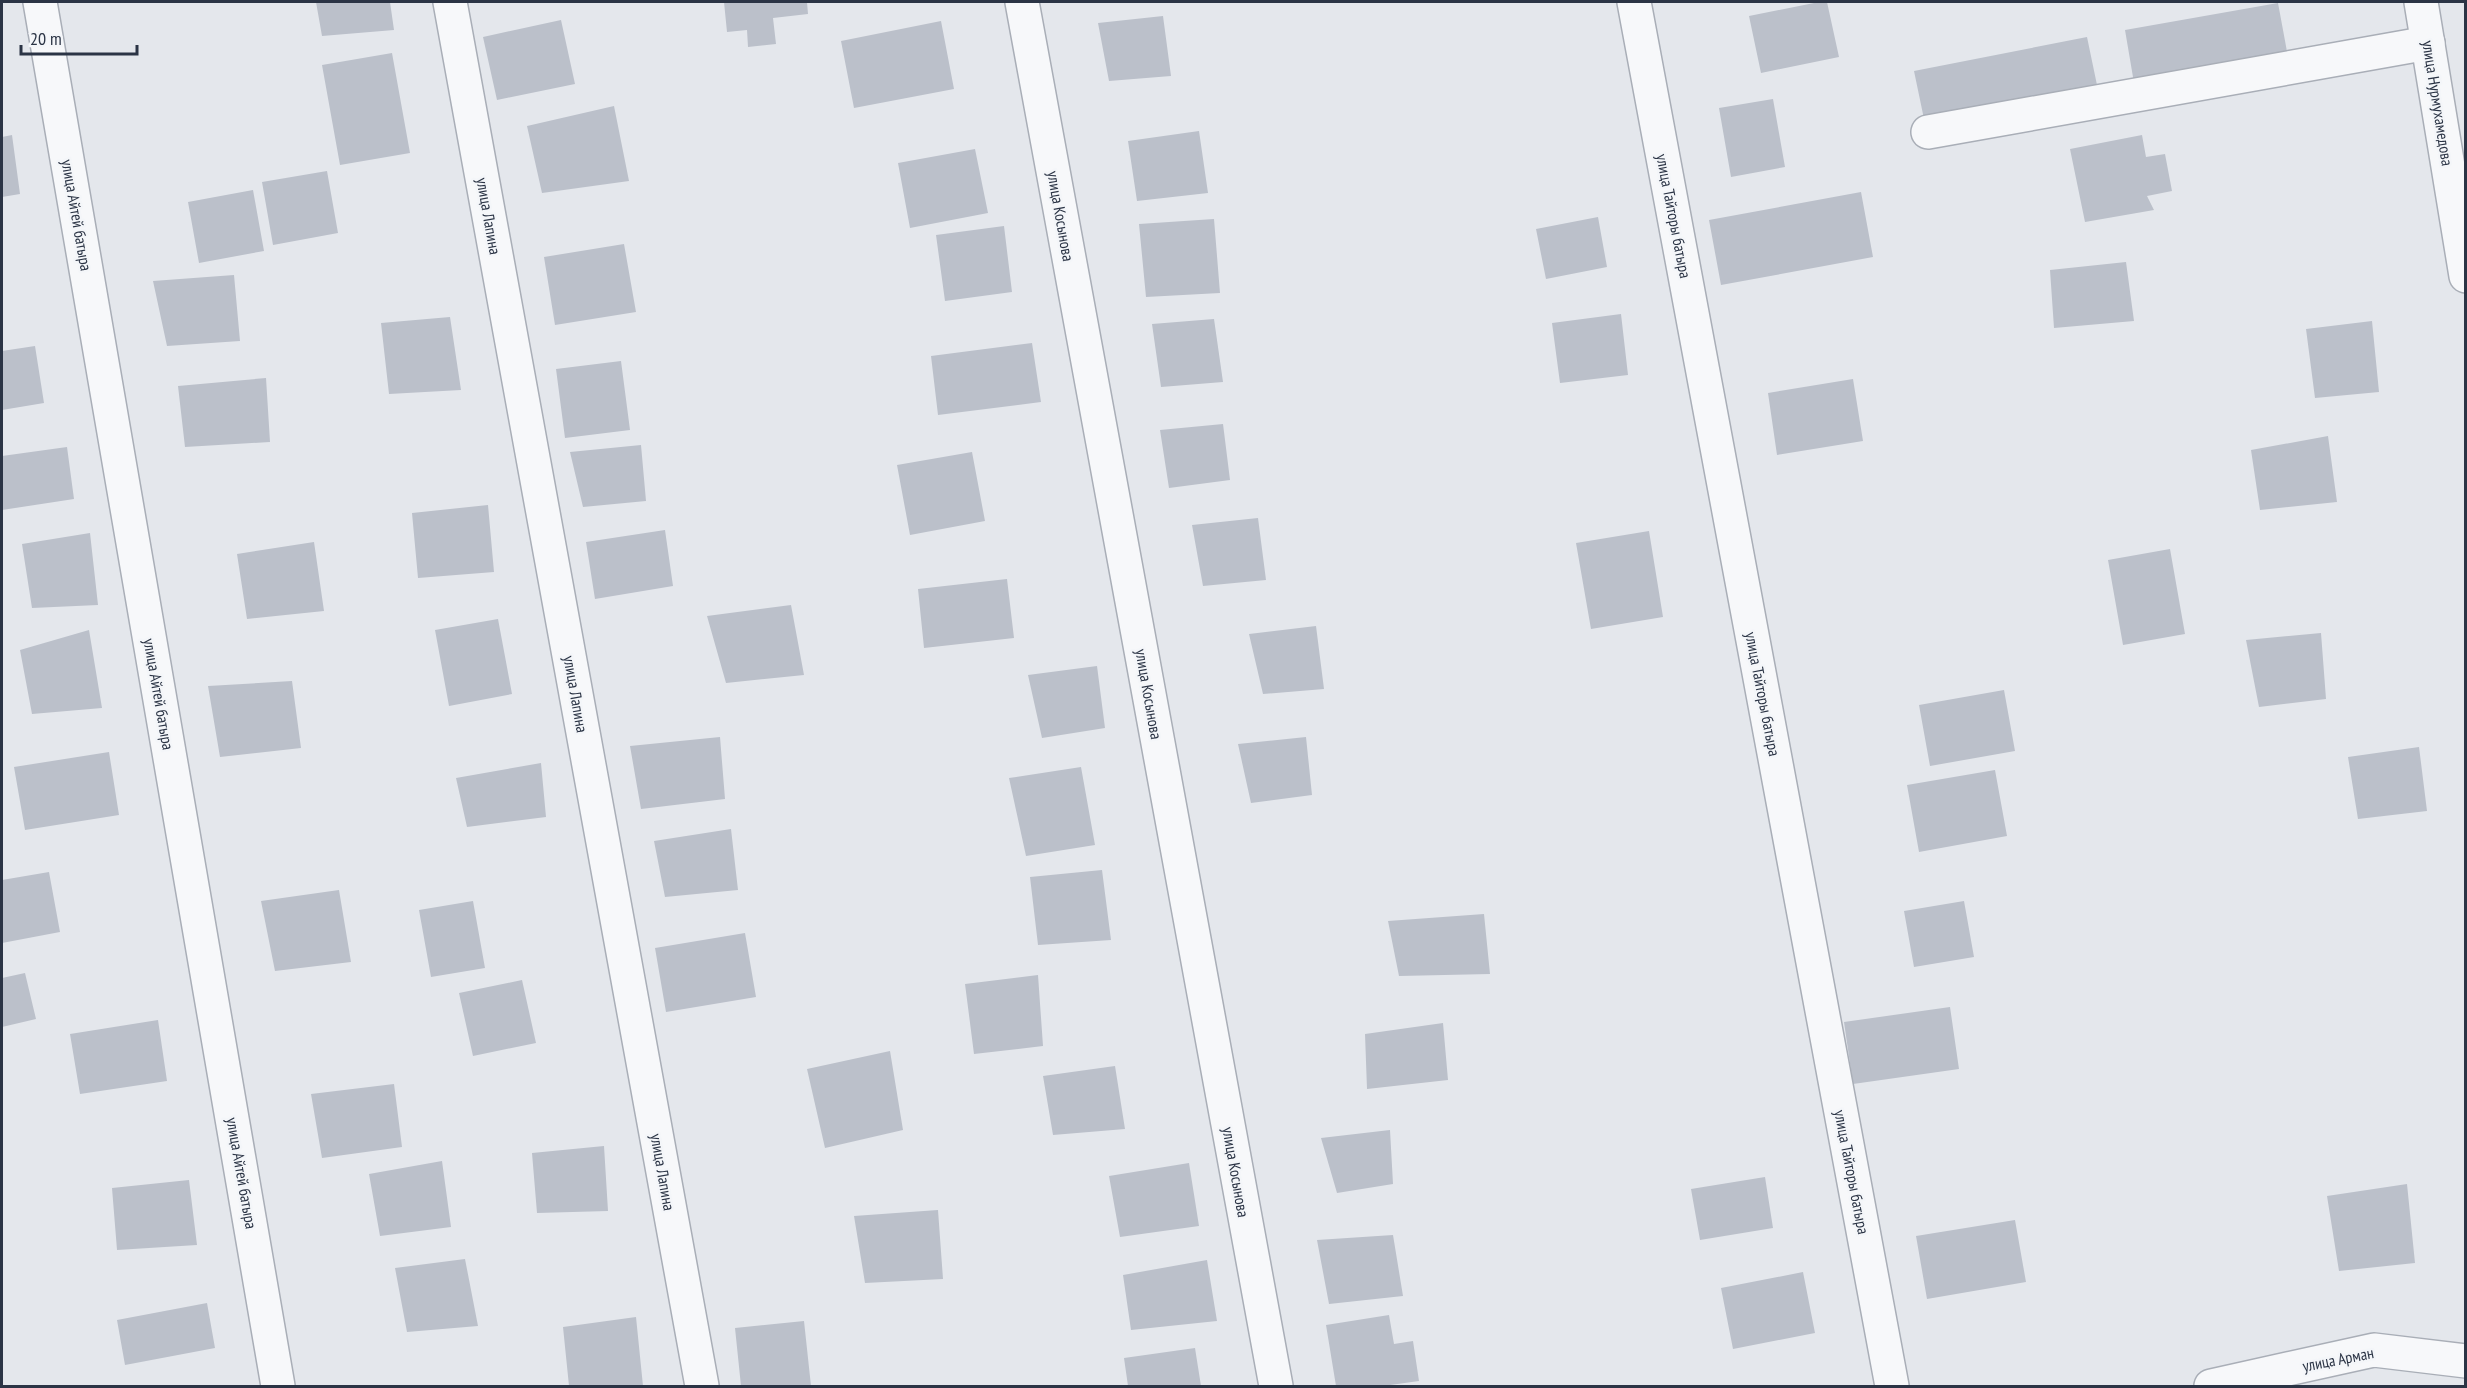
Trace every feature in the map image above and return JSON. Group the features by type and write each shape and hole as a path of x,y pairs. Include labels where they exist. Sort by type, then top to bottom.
{"street":[{"name":"улица Айтей батыра","path":"40,2 278,1386"},
{"name":"улица Лапина","path":"450,2 702,1386"},
{"name":"улица Косынова","path":"1022,2 1276,1386"},
{"name":"улица Тайторы батыра","path":"1634,2 1892,1386"},
{"name":"улица Нурмухамедова","path":"2421,2 2466,276"},
{"path":"1928,132 2428,42"},
{"name":"улица Арман","path":"2211,1386 2374,1350 2466,1361"}],"building":[{"path":"316,2 390,2 394,30 322,36"},
{"path":"724,2 807,2 808,14 773,18 776,44 748,47 747,30 727,32"},
{"path":"1827,2 1839,57 1761,73 1749,16"},
{"path":"2278,3 2288,57 2134,83 2125,30"},
{"path":"1163,16 1171,76 1109,81 1098,23"},
{"path":"561,20 575,84 497,100 483,37"},
{"path":"941,21 954,89 854,108 841,41"},
{"path":"2087,37 2097,85 1924,119 1914,71"},
{"path":"392,53 410,153 340,165 322,65"},
{"path":"1773,99 1785,167 1731,177 1719,108"},
{"path":"614,106 629,181 542,193 527,126"},
{"path":"1199,131 1208,193 1137,201 1128,141"},
{"path":"12,135 20,194 2,197 2,137"},
{"path":"2142,135 2146,157 2165,154 2172,191 2147,196 2154,210 2085,222 2070,149"},
{"path":"975,149 988,213 910,228 898,163"},
{"path":"327,171 338,233 273,245 262,182"},
{"path":"253,190 264,251 199,263 188,202"},
{"path":"1861,192 1873,257 1721,285 1709,220"},
{"path":"1598,217 1607,267 1546,279 1536,229"},
{"path":"1214,219 1220,293 1146,297 1139,224"},
{"path":"1004,226 1012,292 945,301 936,235"},
{"path":"624,244 636,312 555,325 544,257"},
{"path":"2126,262 2134,321 2054,328 2050,270"},
{"path":"234,275 240,341 167,346 153,281"},
{"path":"1621,314 1628,375 1560,383 1552,323"},
{"path":"450,317 461,390 389,394 381,323"},
{"path":"1214,319 1223,382 1161,387 1152,324"},
{"path":"2372,321 2379,392 2315,398 2306,329"},
{"path":"1032,343 1041,402 938,415 931,356"},
{"path":"35,346 44,403 2,410 2,351"},
{"path":"621,361 630,430 565,438 556,369"},
{"path":"266,378 270,442 185,447 178,386"},
{"path":"1853,379 1863,441 1777,455 1768,393"},
{"path":"1223,424 1230,480 1169,488 1160,430"},
{"path":"2328,436 2337,502 2260,510 2251,450"},
{"path":"641,445 646,501 583,507 570,452"},
{"path":"67,447 74,499 2,510 2,456"},
{"path":"972,452 985,521 910,535 897,465"},
{"path":"488,505 494,572 418,578 412,513"},
{"path":"1258,518 1266,580 1203,586 1192,525"},
{"path":"665,530 673,586 595,599 586,542"},
{"path":"1649,531 1663,617 1591,629 1576,543"},
{"path":"90,533 98,605 32,608 22,544"},
{"path":"314,542 324,611 247,619 237,554"},
{"path":"2170,549 2185,634 2123,645 2108,560"},
{"path":"1007,579 1014,638 924,648 918,589"},
{"path":"791,605 804,675 726,683 707,616"},
{"path":"498,619 512,694 449,706 435,630"},
{"path":"1316,626 1324,689 1263,694 1249,634"},
{"path":"89,630 102,708 32,714 20,650"},
{"path":"2321,633 2326,699 2259,707 2246,640"},
{"path":"1097,666 1105,728 1042,738 1028,675"},
{"path":"292,681 301,748 220,757 208,686"},
{"path":"2004,690 2015,751 1930,766 1919,705"},
{"path":"720,737 725,799 641,809 630,746"},
{"path":"1306,737 1312,795 1251,803 1238,744"},
{"path":"2419,747 2427,811 2358,819 2348,757"},
{"path":"109,752 119,815 25,830 14,767"},
{"path":"541,763 546,817 467,827 456,778"},
{"path":"1081,767 1095,845 1026,856 1009,778"},
{"path":"1995,770 2007,836 1919,852 1907,785"},
{"path":"731,829 738,890 665,897 654,841"},
{"path":"1102,870 1111,940 1038,945 1030,877"},
{"path":"49,872 60,932 2,943 2,880"},
{"path":"339,890 351,962 275,971 261,901"},
{"path":"473,901 485,968 431,977 419,910"},
{"path":"1964,901 1974,957 1914,967 1904,911"},
{"path":"1484,914 1490,974 1399,976 1388,921"},
{"path":"745,933 756,997 666,1012 655,948"},
{"path":"25,973 36,1019 2,1027 2,978"},
{"path":"1038,975 1043,1046 974,1054 965,984"},
{"path":"522,980 536,1043 473,1056 459,993"},
{"path":"1950,1007 1959,1069 1853,1084 1844,1022"},
{"path":"158,1020 167,1081 80,1094 70,1034"},
{"path":"1443,1023 1448,1080 1367,1089 1365,1034"},
{"path":"890,1051 903,1130 825,1148 807,1069"},
{"path":"1115,1066 1125,1129 1053,1135 1043,1076"},
{"path":"394,1084 402,1147 322,1158 311,1094"},
{"path":"1390,1130 1393,1184 1337,1193 1321,1138"},
{"path":"604,1146 608,1211 537,1213 532,1153"},
{"path":"442,1161 451,1227 380,1236 369,1174"},
{"path":"1189,1163 1199,1226 1120,1237 1109,1176"},
{"path":"1765,1177 1773,1228 1700,1240 1691,1189"},
{"path":"189,1180 197,1245 117,1250 112,1188"},
{"path":"2407,1184 2415,1263 2339,1271 2327,1196"},
{"path":"938,1210 943,1279 865,1283 854,1216"},
{"path":"2015,1220 2026,1282 1927,1299 1916,1236"},
{"path":"1393,1235 1403,1296 1329,1304 1317,1240"},
{"path":"465,1259 478,1326 407,1332 395,1268"},
{"path":"1207,1260 1217,1321 1131,1330 1123,1275"},
{"path":"1803,1272 1815,1333 1733,1349 1721,1288"},
{"path":"207,1303 215,1348 125,1365 117,1320"},
{"path":"1389,1315 1394,1344 1413,1341 1419,1381 1383,1386 1336,1386 1326,1325"},
{"path":"636,1317 643,1386 569,1386 563,1327"},
{"path":"804,1321 811,1386 741,1386 735,1328"},
{"path":"1195,1348 1201,1386 1128,1386 1124,1358"}]}
